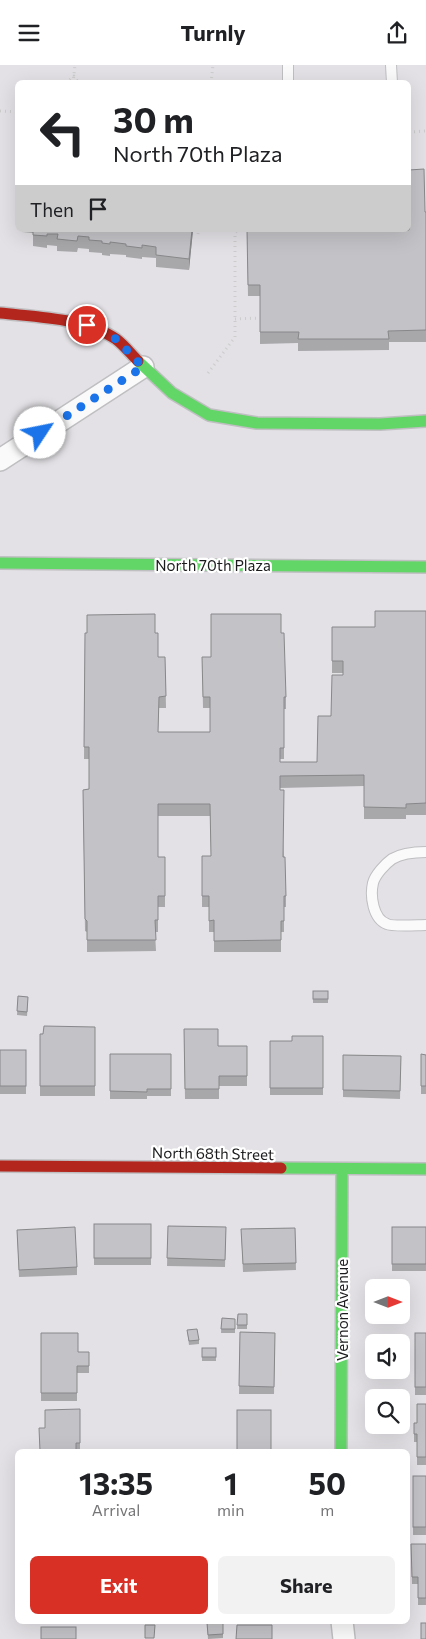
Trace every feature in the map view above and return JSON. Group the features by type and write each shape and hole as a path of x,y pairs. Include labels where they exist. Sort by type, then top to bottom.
{"street":[{"path":"0,313 60,319 87,325 116,339 172,393 209,415 257,423 380,424 426,421"},
{"path":"0,459 143,367"},
{"name":"North 70th Plaza","path":"0,563 426,567"},
{"name":"North 68th Street","path":"0,1166 426,1169"},
{"name":"Vernon Avenue","path":"341,1449 342,1169"},
{"path":"342,1624 344,1639"}],"lane":[{"path":"288,65 288,80"},
{"path":"391,65 392,80"},
{"path":"426,852 413,852 392,859 380,871 373,883 372,900 376,916 387,925 426,925"}],"path":[{"path":"73,80 75,65"},
{"path":"211,80 212,65"},
{"path":"69,80 74,76"},
{"path":"74,76 77,80"},
{"path":"0,111 15,112"},
{"path":"411,133 426,131"},
{"path":"208,373 235,337 235,232"},
{"path":"235,319 260,318"}],"building":[{"path":"424,169 426,330 388,331 389,339 298,339 299,332 260,332 260,285 248,285 247,232 411,232 411,170"},
{"path":"33,232 192,232 189,259 156,255 156,247 142,245 142,248 110,242 110,244 102,243 102,241 89,240 89,237 78,236 77,241 57,239 58,234 47,234 47,236 33,235"},
{"path":"375,611 426,611 426,803 406,804 406,808 364,807 364,775 280,776 280,790 284,790 283,857 285,857 286,896 284,896 284,921 281,921 281,940 214,941 214,920 209,921 209,896 202,896 202,856 211,856 210,804 158,804 158,857 165,857 165,896 158,896 158,920 155,920 156,940 87,940 83,790 89,789 89,747 84,747 85,633 87,633 87,615 155,614 155,633 158,633 158,657 165,657 166,696 159,697 158,732 210,732 210,697 203,697 202,657 211,657 211,614 281,614 281,633 284,633 286,697 284,697 284,748 280,748 280,762 317,762 318,716 331,716 332,675 343,675 343,661 332,661 332,627 375,627"},
{"path":"313,991 328,991 328,999 313,999"},
{"path":"18,996 28,997 27,1012 17,1011"},
{"path":"44,1026 95,1027 95,1086 40,1086 40,1034 43,1034"},
{"path":"184,1029 218,1029 218,1046 247,1046 247,1076 219,1076 219,1089 185,1089"},
{"path":"292,1036 323,1036 323,1088 270,1088 270,1041 292,1041"},
{"path":"0,1050 26,1050 26,1086 0,1086"},
{"path":"110,1054 171,1054 171,1089 147,1089 147,1092 110,1091"},
{"path":"421,1054 426,1055 426,1086 421,1086"},
{"path":"343,1055 401,1056 400,1091 343,1090"},
{"path":"94,1224 151,1224 151,1258 94,1258"},
{"path":"168,1226 226,1227 225,1260 167,1258"},
{"path":"75,1227 77,1267 19,1270 17,1230"},
{"path":"392,1227 426,1227 426,1264 392,1264"},
{"path":"295,1228 296,1263 243,1264 241,1229"},
{"path":"238,1314 247,1314 247,1325 237,1325"},
{"path":"222,1318 235,1319 235,1329 221,1329"},
{"path":"197,1329 199,1340 189,1341 187,1330"},
{"path":"240,1332 275,1333 274,1387 239,1386"},
{"path":"41,1333 78,1333 78,1352 89,1352 89,1366 77,1366 77,1393 41,1393"},
{"path":"415,1333 426,1333 426,1387 415,1387"},
{"path":"202,1348 216,1348 216,1357 202,1357"},
{"path":"417,1404 426,1404 426,1457 417,1457 417,1434 414,1434 414,1423 417,1423"},
{"path":"80,1409 80,1443 76,1443 76,1449 40,1449 39,1428 45,1428 45,1410"},
{"path":"237,1410 271,1410 271,1449 237,1449"},
{"path":"413,1476 426,1476 426,1527 413,1527"},
{"path":"411,1544 426,1544 426,1598 418,1598 418,1577 412,1577"},
{"path":"421,1623 426,1623 426,1639 421,1639"},
{"path":"207,1624 223,1624 223,1634 208,1635"},
{"path":"145,1625 155,1625 154,1638 145,1638"},
{"path":"237,1625 272,1625 272,1639 236,1639"},
{"path":"41,1627 76,1627 76,1639 41,1639"}],"traffic: fast":[{"path":"138,361 172,393 209,415 257,423 380,424 426,421"},
{"path":"0,563 426,567"},
{"path":"281,1168 426,1169"},
{"path":"341,1449 342,1169"}],"traffic: jam":[{"path":"0,313 44,317 90,327 116,339 138,361"},
{"path":"0,1166 281,1168"}],"route":[{"path":"40,433 143,367 116,339 87,325"}]}
